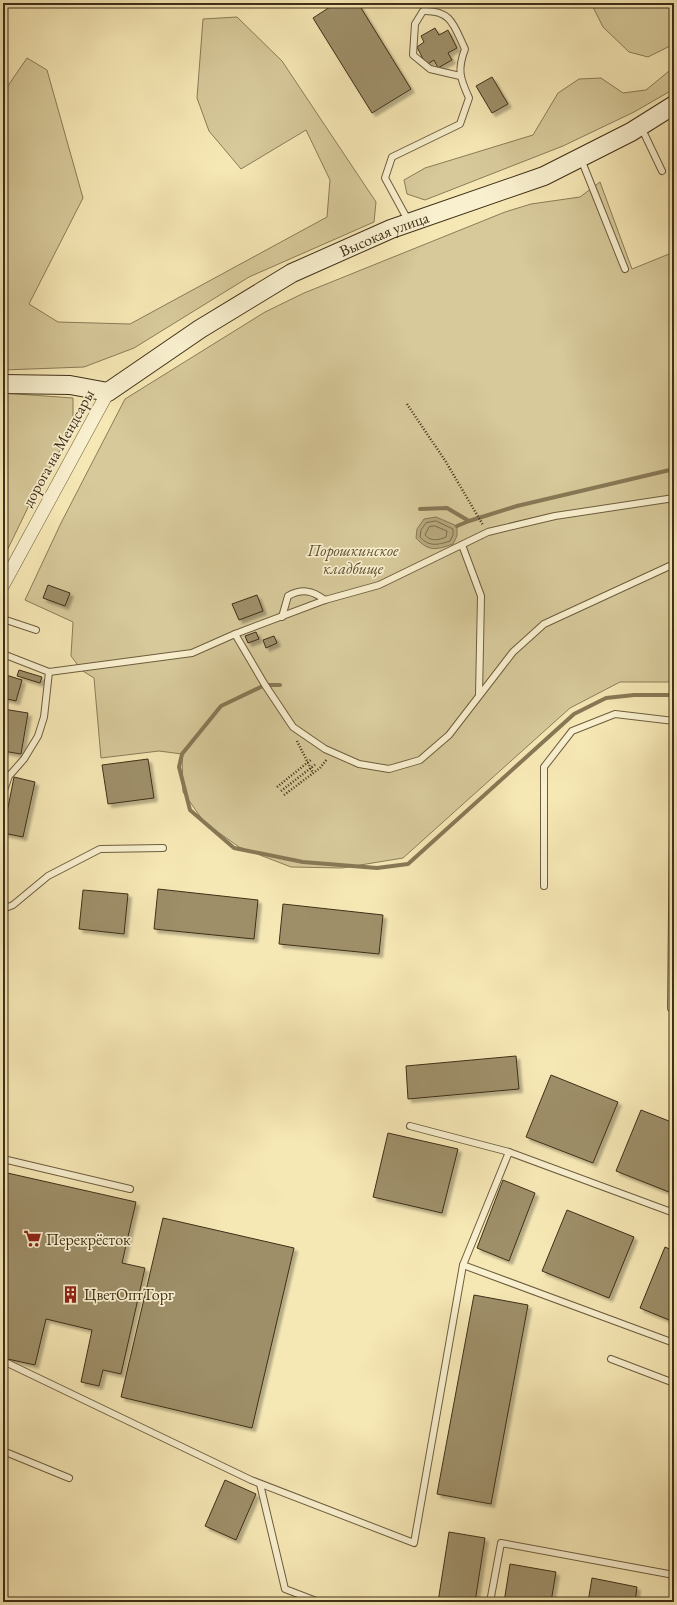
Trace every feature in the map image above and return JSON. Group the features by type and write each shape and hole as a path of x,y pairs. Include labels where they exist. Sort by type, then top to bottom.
{"street":[{"name":"Высокая улица","path":"108,392 200,329 292,273 409,222 544,176 641,126 674,105"},
{"path":"3,384 70,385 108,392"},
{"name":"дорога на Мендсары","path":"3,585 108,392"}],"lane":[{"path":"409,222 386,178 392,157 460,124 469,98 460,76 460,62 466,49 452,20 437,10 423,11 415,24 413,55 430,69 460,76"},
{"path":"641,126 662,171"},
{"path":"580,158 625,269"},
{"path":"3,654 49,672 192,653 235,634 325,600 379,585 488,532 555,516 674,498"},
{"path":"462,545 481,596 479,695"},
{"path":"235,634 265,685 293,727 325,749 359,764 389,769 420,760 449,735 513,652 544,624 674,564"},
{"path":"282,617 288,596 294,593 302,591 315,592 325,600"},
{"path":"3,618 36,630"},
{"path":"3,794 9,776 24,759 38,736 44,717 49,672"},
{"path":"544,886 544,767 572,731 615,714 674,722 671,1008 674,1008"},
{"path":"3,909 13,905 48,876 100,849 163,848"},
{"path":"410,1126 508,1152 674,1213"},
{"path":"3,1361 260,1484 414,1543 463,1265 508,1152"},
{"path":"3,1159 130,1188"},
{"path":"463,1265 674,1343"},
{"path":"611,1359 674,1383"},
{"path":"3,1451 69,1478"},
{"path":"260,1484 286,1589 319,1602"},
{"path":"490,1602 501,1543 674,1575"}],"path":[{"path":"406,404 446,462 488,532"},
{"path":"293,727 297,743 313,773"},
{"path":"277,787 312,759"},
{"path":"281,791 316,764"},
{"path":"284,795 320,768"}],"green space":[{"path":"591,3 674,3 674,44 648,57 629,52 603,27"},
{"path":"237,17 282,61 376,202 374,222 249,277 134,348 84,367 3,370 3,93 27,58 47,70 83,198 29,304 58,322 130,324 327,217 330,180 306,130 241,169 209,131 197,98 203,19"},
{"path":"674,67 674,89 634,112 563,146 425,200 407,194 404,180 425,168 533,135 558,93 579,79 601,78 623,93 646,90"},
{"name":"Порошкинское кладбище","path":"600,182 632,269 674,252 674,682 620,682 570,708 403,858 342,868 291,867 239,847 204,822 183,792 182,754 159,751 101,758 94,678 78,668 71,656 73,622 25,600 61,523 125,399 265,312 304,293 505,212 531,204 580,197"},
{"path":"3,393 73,398 73,428 33,497 3,559"}],"water":[{"path":"436,517 457,526 457,536 453,544 442,548 429,548 416,538 417,529 424,519"}],"building":[{"path":"336,3 358,3 411,89 372,113 313,18"},
{"path":"435,28 439,35 448,30 457,48 448,53 452,60 438,68 434,60 426,65 417,47 424,42 421,36"},
{"path":"492,77 508,104 492,113 476,86"},
{"path":"48,585 70,593 65,606 43,598"},
{"path":"257,595 263,611 239,620 232,604"},
{"path":"256,632 259,639 248,643 245,636"},
{"path":"274,636 277,643 266,648 263,640"},
{"path":"19,670 42,677 40,683 17,676"},
{"path":"3,674 22,680 16,701 3,698"},
{"path":"3,709 28,713 21,754 3,751"},
{"path":"148,759 154,798 108,804 102,765"},
{"path":"14,777 35,782 23,837 3,833"},
{"path":"158,889 258,900 254,939 154,929"},
{"path":"83,890 128,894 124,934 79,929"},
{"path":"283,904 383,915 379,954 279,944"},
{"path":"516,1056 519,1089 408,1099 406,1066"},
{"path":"551,1075 618,1102 593,1163 526,1137"},
{"path":"641,1110 674,1123 674,1194 616,1171"},
{"path":"388,1133 458,1149 442,1213 373,1197"},
{"name":"ЦветОптТорг","path":"3,1172 136,1202 122,1263 145,1268 121,1374 103,1370 99,1386 81,1382 92,1330 46,1319 35,1365 3,1358"},
{"path":"503,1180 535,1193 509,1261 477,1248"},
{"path":"567,1210 634,1237 609,1298 542,1271"},
{"path":"163,1218 294,1248 252,1428 121,1397"},
{"path":"665,1247 674,1251 674,1322 640,1308"},
{"path":"474,1295 528,1305 491,1504 437,1494"},
{"path":"225,1480 256,1494 236,1540 205,1526"},
{"path":"449,1532 485,1538 475,1602 438,1602"},
{"path":"510,1564 556,1572 551,1602 504,1602"},
{"path":"592,1578 637,1587 635,1602 588,1602"}],"waterway":[{"path":"420,509 447,508 469,521 517,506 674,469"},
{"path":"457,526 469,521"},
{"path":"280,685 265,685 221,706 182,754 179,767 190,810 234,848 303,862 377,868 408,864 574,714 606,698 634,695 674,695"}],"place":[{"name":"Перекрёсток","path":"33,1239"},
{"name":"ЦветОптТорг","path":"71,1294"}]}
